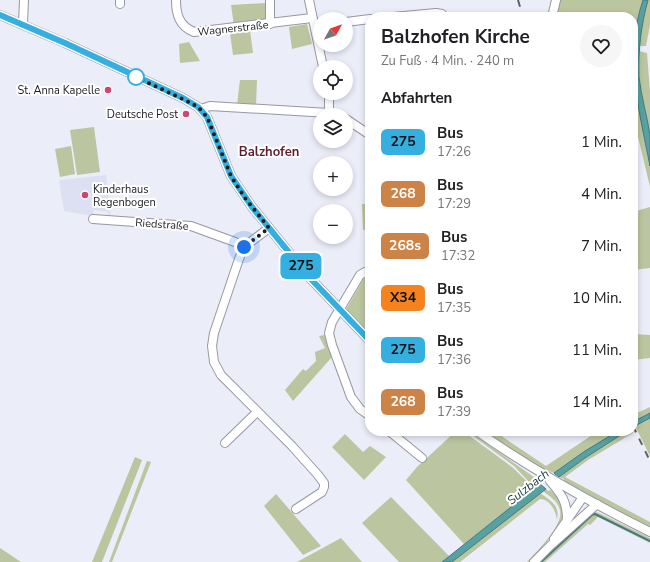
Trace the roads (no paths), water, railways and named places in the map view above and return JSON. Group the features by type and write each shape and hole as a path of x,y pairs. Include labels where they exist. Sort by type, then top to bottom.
{"street":[{"path":"23,24 24,0"},
{"name":"Wagnerstraße","path":"176,0 178,17 187,28 194,32 312,18"},
{"path":"270,0 270,24"},
{"path":"309,0 312,18"},
{"path":"553,12 556,0"},
{"path":"0,15 23,24 183,98 201,110 209,122 231,176 245,198 309,277 365,336"},
{"path":"353,21 365,20"},
{"path":"201,110 210,106 313,112"},
{"path":"353,124 365,132"},
{"name":"Riedstraße","path":"92,219 191,226 235,242 244,247"},
{"path":"269,228 244,247 214,333 212,350 214,362 222,375 308,462 322,479 324,490 319,495 296,509"},
{"path":"365,272 360,275 330,327 331,339 351,397 360,409 365,412"},
{"path":"225,443 257,412"},
{"path":"395,436 422,458"},
{"path":"484,436 557,485 650,532"},
{"path":"557,485 567,508 567,520"},
{"path":"550,546 583,497"},
{"path":"534,562 597,504"}],"water":[{"path":"643,0 648,0 640,38 639,77 650,135 650,166 638,104 638,18"},
{"path":"650,413 650,418 638,424 638,419"},
{"path":"610,436 619,436 559,477 554,473"},
{"path":"540,484 546,489 452,562 442,562"}],"waterway":[{"path":"541,562 592,515 595,514 650,541"}],"railway":[{"path":"518,0 522,12"},
{"path":"638,436 650,461"}],"place":[{"name":"St. Anna Kapelle","path":"108,90"},
{"name":"Deutsche Post","path":"186,114"},
{"name":"Kinderhaus Regenbogen","path":"85,195"}],"district":[{"name":"Balzhofen","path":"269,151"}],"water label":[{"name":"Sulzbach","path":"528,487"}]}
